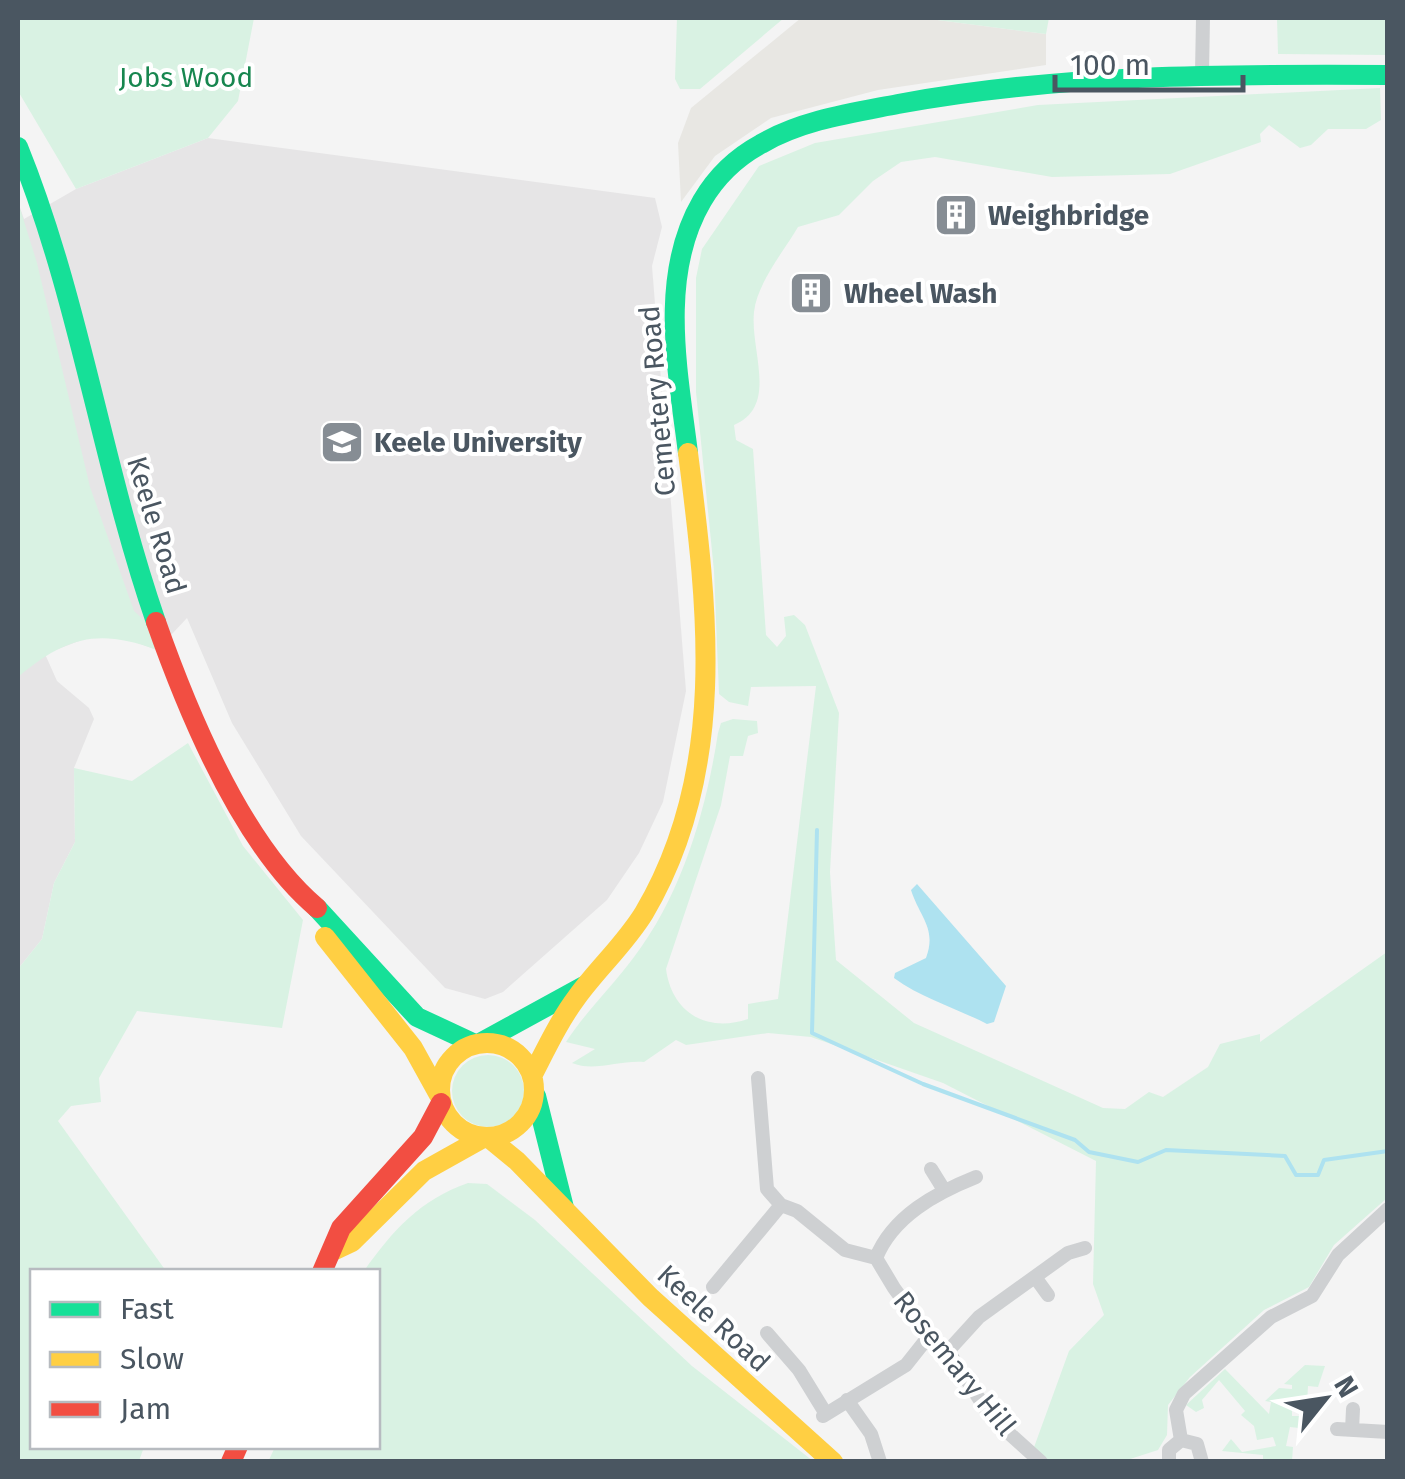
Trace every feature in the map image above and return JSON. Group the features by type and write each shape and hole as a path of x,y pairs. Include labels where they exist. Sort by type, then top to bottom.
{"street":[{"path":"1202,18 1202,73"},
{"name":"Cemetery Road","path":"533,1080 584,986 614,956 645,912 685,820 699,760 708,656 675,297 686,231 716,182 754,147 800,125 904,102 1058,81 1202,73 1388,75"},
{"name":"Keele Road","path":"18,148 66,287 110,472 187,699 225,781 307,912 413,1048 440,1099"},
{"name":"Keele Road","path":"300,896 315,905 418,1018 477,1044"},
{"name":"Cemetery Road","path":"477,1044 584,986"},
{"path":"324,1269 335,1250 340,1228 423,1137 440,1099 449,1062 477,1044 508,1048 523,1059 533,1080 564,1208"},
{"path":"758,1078 767,1189 781,1206 798,1211 845,1250 876,1258 882,1244 913,1211 944,1190 976,1177"},
{"path":"335,1250 352,1242 406,1185 486,1138 509,1132 524,1121 532,1104 533,1080"},
{"path":"440,1099 458,1128 486,1138"},
{"name":"Keele Road","path":"486,1138 523,1162 553,1201 710,1356 833,1462"},
{"path":"930,1169 944,1190"},
{"path":"712,1287 781,1206"},
{"path":"1181,1440 1176,1410 1184,1394 1271,1317 1312,1296 1338,1255 1388,1209"},
{"path":"948,1351 979,1316 1068,1253 1085,1248"},
{"name":"Rosemary Hill","path":"876,1258 929,1336 948,1351 991,1417 1022,1454 1041,1462"},
{"path":"1035,1277 1048,1296"},
{"path":"768,1333 799,1370 824,1415 906,1365 929,1336"},
{"path":"847,1400 871,1434 880,1462"},
{"path":"1353,1409 1345,1429 1388,1432"},
{"path":"1168,1461 1172,1446 1181,1440 1197,1444 1202,1462"}],"shaded area":[{"path":"801,18 922,18 1046,34 1046,65 878,90 771,118 715,156 681,202 678,143 691,108"},
{"name":"Keele University","path":"208,138 655,198 662,227 652,266 686,691 663,802 639,853 607,900 503,992 485,999 445,988 301,836 232,723 187,618 157,650 124,638 92,636 45,654 57,681 89,708 94,719 74,768 75,842 54,883 42,939 18,969 18,202 24,219 76,189"}],"green space":[{"name":"Jobs Wood","path":"18,18 254,18 238,101 208,138 76,189 18,91"},
{"path":"677,18 784,18 700,89 680,89 675,79"},
{"path":"922,18 1049,18 1046,34"},
{"path":"1277,18 1387,18 1387,55 1278,54"},
{"path":"1380,88 1381,120 1366,129 1328,129 1311,145 1300,148 1269,125 1260,134 1261,142 1170,174 1052,177 935,157 901,162 873,181 839,215 798,227 756,301 759,391 748,416 734,425 736,440 753,449 766,635 777,647 786,636 784,617 794,615 805,625 839,713 830,872 836,960 914,1023 1103,1108 1125,1109 1149,1092 1163,1097 1208,1067 1220,1044 1260,1034 1260,1042 1387,952 1387,1198 1334,1245 1309,1287 1264,1310 1190,1377 1168,1405 1167,1435 1158,1450 1124,1461 1029,1461 1069,1351 1104,1315 1093,1284 1096,1161 943,1083 811,1037 768,1033 686,1045 676,1040 644,1062 589,1066 572,1063 595,1049 566,1042 634,957 666,906 699,822 721,723 733,719 757,721 758,733 748,736 743,756 730,756 721,805 666,969 684,1008 706,1021 733,1023 748,1019 748,1004 778,999 816,686 751,687 748,706 729,702 719,694 714,571 696,392 696,278 702,249 759,166 815,143 1038,105"},
{"path":"18,202 37,263 90,487 134,611 145,621 157,650 117,639 83,640 52,653 18,677"},
{"path":"188,743 243,846 303,920 282,1028 137,1011 99,1078 101,1102 71,1106 58,1121 165,1269 30,1269 30,1449 143,1449 139,1461 18,1461 18,969 42,939 54,883 75,842 74,768 132,781"},
{"path":"488,1055 513,1066 524,1091 513,1116 488,1127 463,1116 452,1091 463,1066"},
{"path":"468,1183 487,1184 535,1220 692,1366 813,1461 268,1462 274,1449 380,1449 380,1269 366,1269 409,1218"},
{"path":"1305,1365 1325,1366 1318,1387 1308,1386 1307,1404 1281,1403 1292,1405 1292,1416 1299,1416 1299,1428 1290,1427 1286,1446 1293,1447 1292,1461 1263,1461 1263,1455 1222,1451 1231,1439 1242,1452 1276,1446 1273,1437 1257,1440 1254,1426 1241,1415 1245,1411 1219,1380 1202,1400 1204,1408 1196,1412 1186,1405 1225,1369 1269,1414 1271,1402 1265,1401 1279,1388 1292,1389 1292,1385 1284,1384"}],"water":[{"path":"917,884 1006,986 994,1022 987,1024 894,978 895,973 926,958 929,948 928,931 911,890"}],"waterway":[{"path":"817,830 812,1033 923,1084 1075,1140 1089,1152 1138,1162 1166,1150 1285,1156 1296,1175 1318,1175 1324,1160 1388,1151"}],"traffic: fast":[{"path":"688,453 676,357 680,261 688,230 708,192 728,168 761,144 793,129 845,114 1020,87 1204,76 1388,75"},
{"path":"18,147 58,264 120,503 156,622"},
{"path":"317,908 417,1017 475,1044"},
{"path":"480,1043 584,986"},
{"path":"536,1096 564,1208"}],"traffic: slow":[{"path":"532,1076 570,1006 644,913 671,859 689,803 700,746 705,630 688,453"},
{"path":"325,937 413,1048 439,1095"},
{"path":"487,1043 505,1046 520,1057 531,1072 534,1090 531,1108 520,1123 505,1134 487,1137 469,1134 454,1123 443,1108 440,1090 443,1072 454,1057 469,1046 487,1043"},
{"path":"335,1250 352,1242 424,1171 483,1138"},
{"path":"489,1138 517,1161 650,1297 833,1462"}],"traffic: jam":[{"path":"156,622 220,775 265,850 317,908"},
{"path":"323,1269 341,1228 423,1137 441,1103"},
{"path":"231,1462 237,1449"}],"place":[{"name":"Weighbridge","path":"956,215"},
{"name":"Wheel Wash","path":"811,293"},
{"name":"Keele University","path":"342,442"}]}
